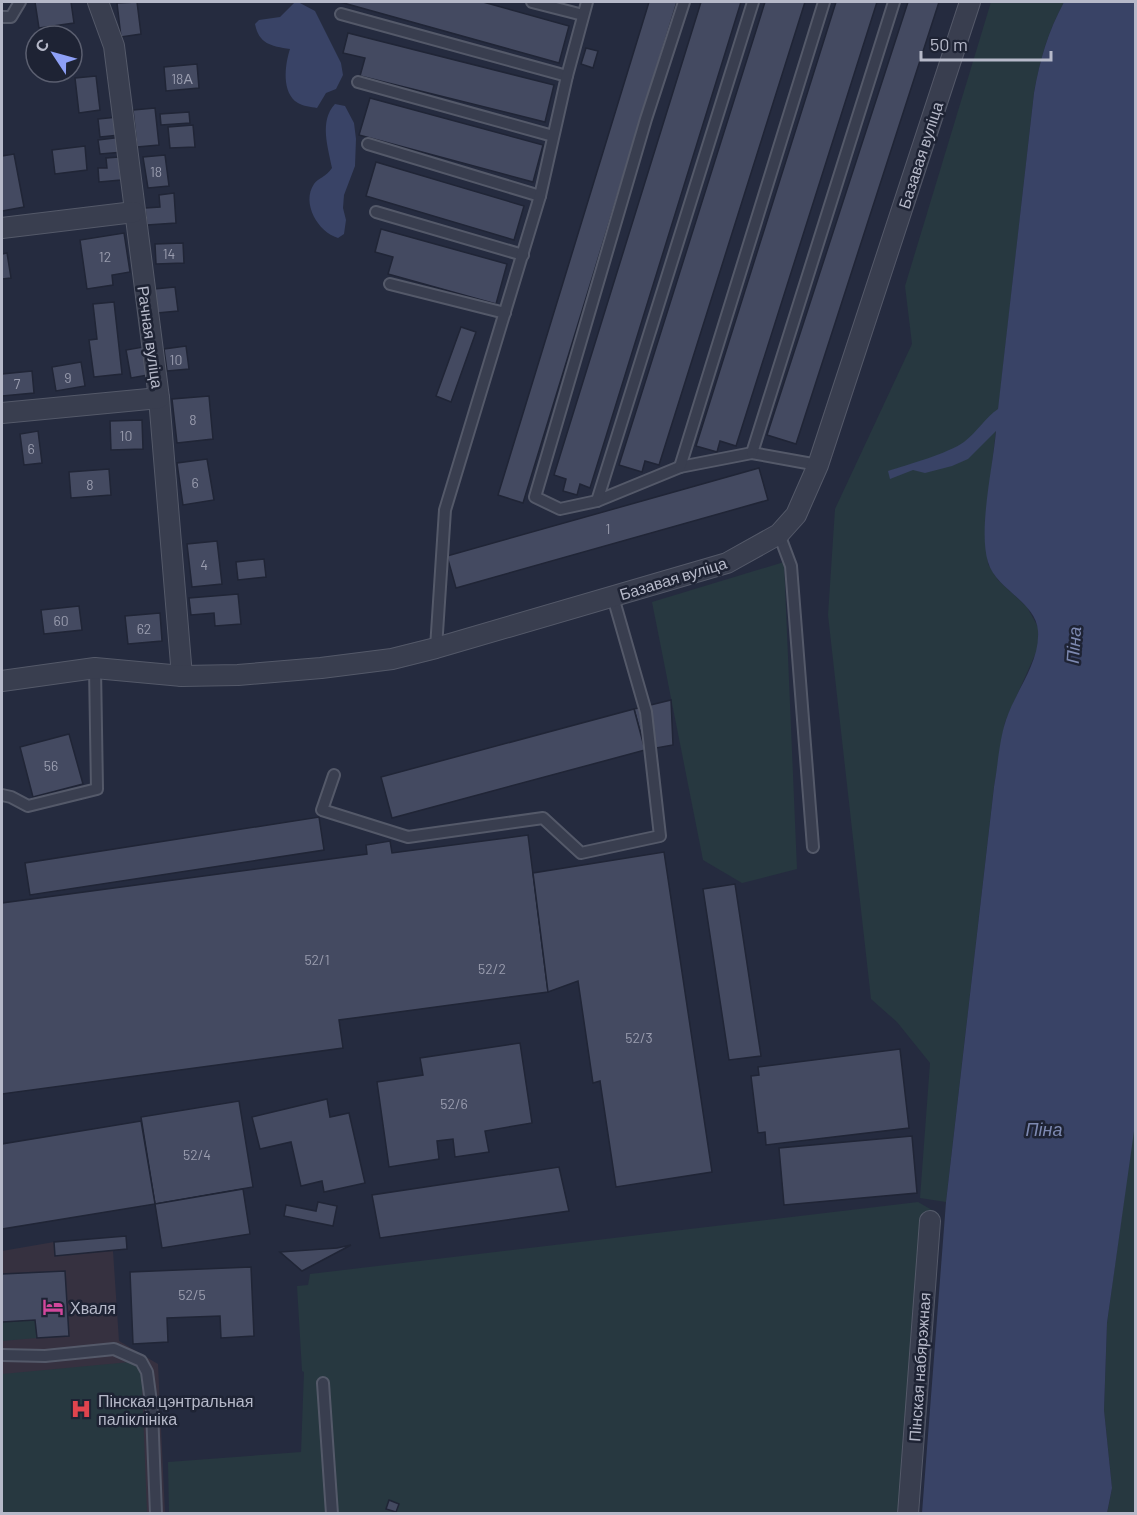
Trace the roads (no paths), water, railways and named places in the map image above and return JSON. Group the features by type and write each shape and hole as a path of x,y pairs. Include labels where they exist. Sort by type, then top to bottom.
{"street":[{"name":"Рачная вуліца","path":"98,2 114,46 159,398 182,676"},
{"name":"Базавая вуліца","path":"2,681 95,668 182,676 238,675 392,659 727,563 779,534 796,515 818,465 970,2"},
{"path":"2,228 134,212"},
{"path":"2,413 159,398"},
{"name":"Пінская набярэжная","path":"908,1514 930,1221"}],"lane":[{"path":"2,17 11,17 21,2"},
{"path":"532,2 583,15"},
{"path":"436,648 445,510 540,196 567,76 587,2"},
{"path":"684,2 646,119 535,497 560,509 597,501 680,467 752,453 818,465"},
{"path":"597,501 753,2"},
{"path":"680,467 824,2"},
{"path":"752,453 894,2"},
{"path":"341,15 567,76"},
{"path":"358,82 553,136"},
{"path":"368,144 540,196"},
{"path":"376,212 523,255"},
{"path":"390,284 505,313"},
{"path":"779,534 791,566 813,847"},
{"path":"334,775 322,810 408,837 543,818 581,853 660,836 646,712 613,597"},
{"path":"2,795 11,796 28,806 96,789 95,668"},
{"path":"2,1356 45,1356 114,1349 141,1361 147,1372 152,1410 156,1514"},
{"path":"323,1383 332,1514"}],"water":[{"path":"295,2 315,11 341,63 343,75 336,89 326,93 317,108 300,104 293,98 286,78 290,49 267,43 259,36 255,24 259,20 280,17"},
{"name":"Піна","path":"1064,2 1136,2 1136,1117 1107,1323 1104,1410 1112,1488 1107,1513 922,1513 946,1202 994,787 1004,728 1010,709 1035,654 1038,631 1036,621 1023,603 992,572 985,548 985,516 996,431 968,459 952,466 925,473 913,470 890,479 888,471 957,446 969,438 998,409 1034,93 1045,46"},
{"path":"335,104 345,106 354,123 356,139 355,166 344,195 343,208 346,220 344,234 338,238 324,230 318,223 309,200 314,184 332,168 326,126 327,118"}],"place":[{"name":"Хваля","path":"53,1307"},
{"name":"Пінская цэнтральная паліклініка","path":"81,1409"}]}
